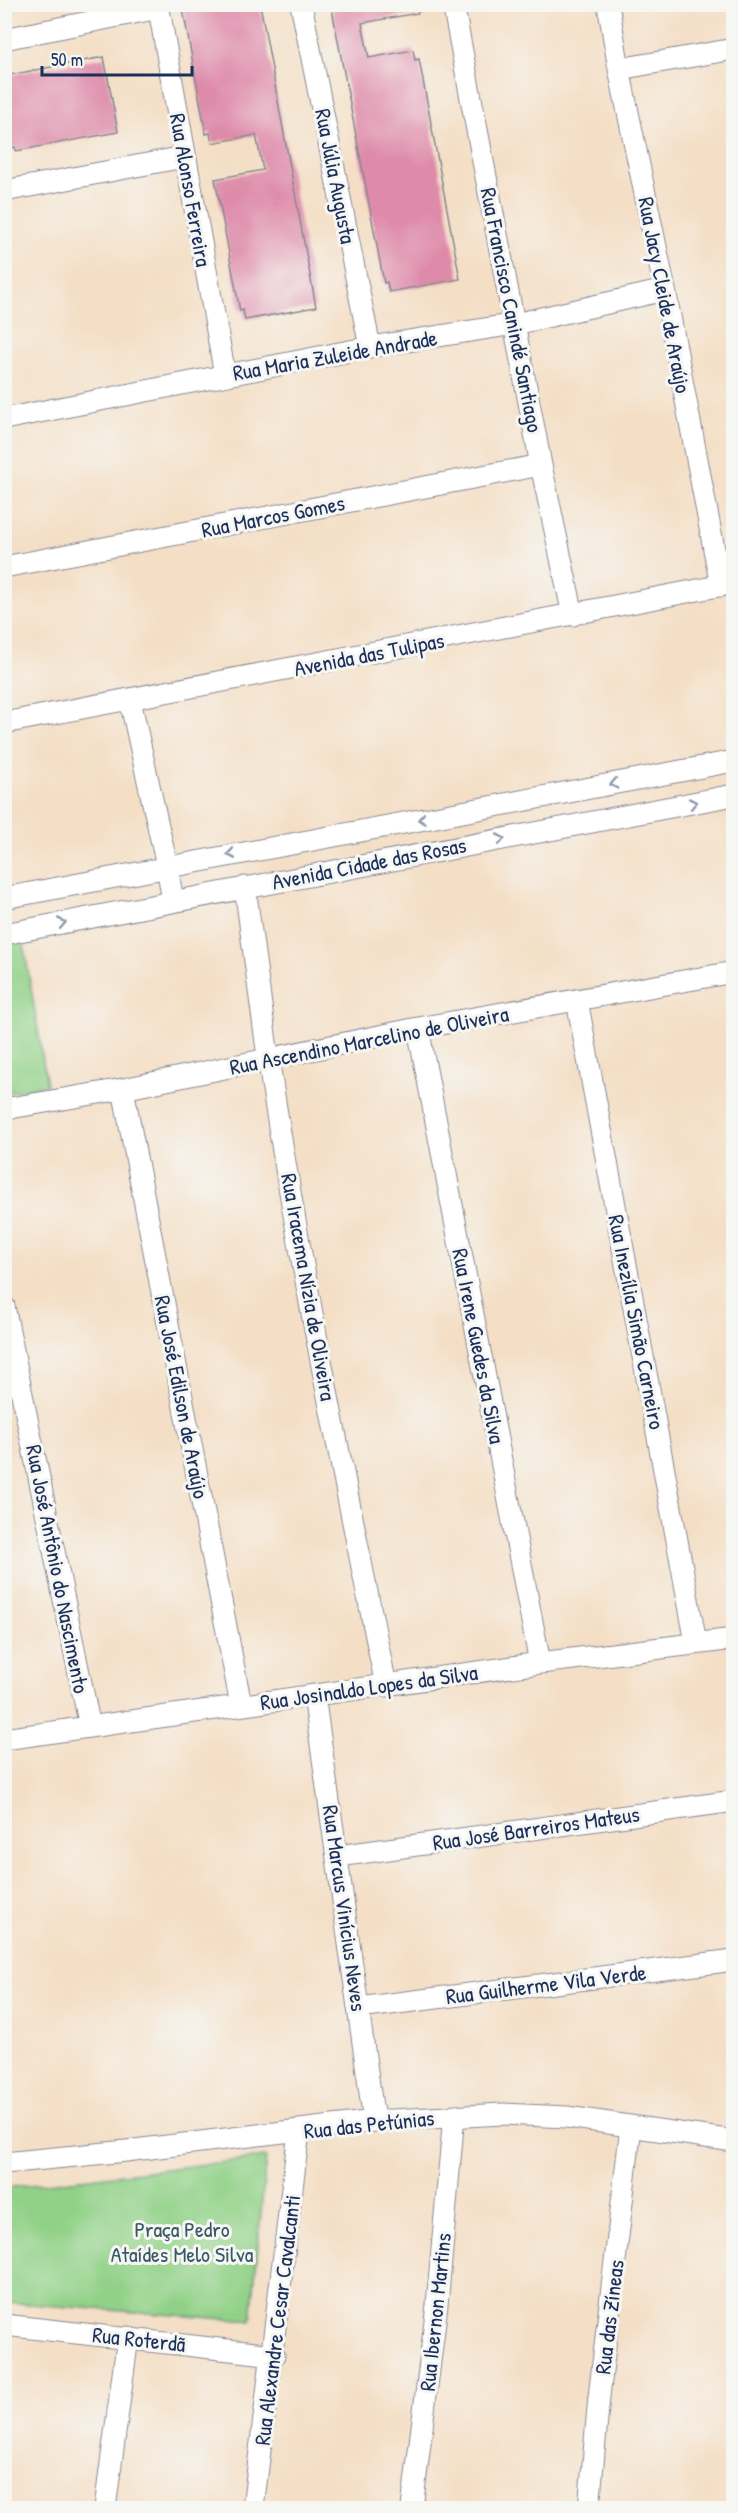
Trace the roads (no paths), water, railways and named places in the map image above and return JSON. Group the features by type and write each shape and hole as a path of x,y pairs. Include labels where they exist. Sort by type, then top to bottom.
{"street":[{"name":"Rua Júlia Augusta","path":"301,4 370,347"},
{"name":"Rua Francisco Canindé Santiago","path":"453,4 541,465 573,615"},
{"name":"Rua Jacy Cleide de Araújo","path":"608,4 619,69 727,585"},
{"path":"4,39 158,7"},
{"name":"Rua Alonso Ferreira","path":"158,7 225,375"},
{"path":"619,69 734,49"},
{"path":"4,191 184,157"},
{"name":"Rua Maria Zuleide Andrade","path":"4,419 370,347 514,324 665,290"},
{"name":"Rua Marcos Gomes","path":"4,567 541,465"},
{"name":"Avenida das Tulipas","path":"4,723 727,585"},
{"path":"130,700 173,901"},
{"name":"Avenida Cidade das Rosas","path":"4,898 734,761"},
{"name":"Avenida Cidade das Rosas","path":"4,934 245,886 734,795"},
{"name":"Rua Iracema Nízia de Oliveira","path":"245,886 268,1058 341,1465 386,1686"},
{"name":"Rua Ascendino Marcelino de Oliveira","path":"4,1109 123,1089 418,1028 733,973"},
{"name":"Rua Inezília Simão Carneiro","path":"577,1000 696,1643"},
{"name":"Rua Irene Guedes da Silva","path":"418,1028 540,1663"},
{"name":"Rua José Edilson de Araújo","path":"123,1089 241,1705"},
{"name":"Rua José Antônio do Nascimento","path":"4,1306 90,1727"},
{"name":"Rua Josinaldo Lopes da Silva","path":"4,1739 540,1663 734,1639"},
{"name":"Rua Marcus Vinícius Neves","path":"314,1695 374,2121"},
{"name":"Rua José Barreiros Mateus","path":"338,1856 734,1801"},
{"name":"Rua Guilherme Vila Verde","path":"359,2008 734,1960"},
{"name":"Rua das Petúnias","path":"4,2163 374,2121 454,2115 530,2114 734,2141"},
{"name":"Rua Ibernon Martins","path":"411,2508 437,2306 454,2115"},
{"name":"Rua das Zíneas","path":"589,2508 599,2397 631,2126"},
{"name":"Rua Alexandre Cesar Cavalcanti","path":"253,2508 274,2355 299,2131"},
{"name":"Rua Roterdã","path":"4,2325 274,2355"},
{"path":"105,2508 128,2337"}],"park label":[{"name":"Praça Pedro Ataídes Melo Silva","path":"182,2242"}]}
